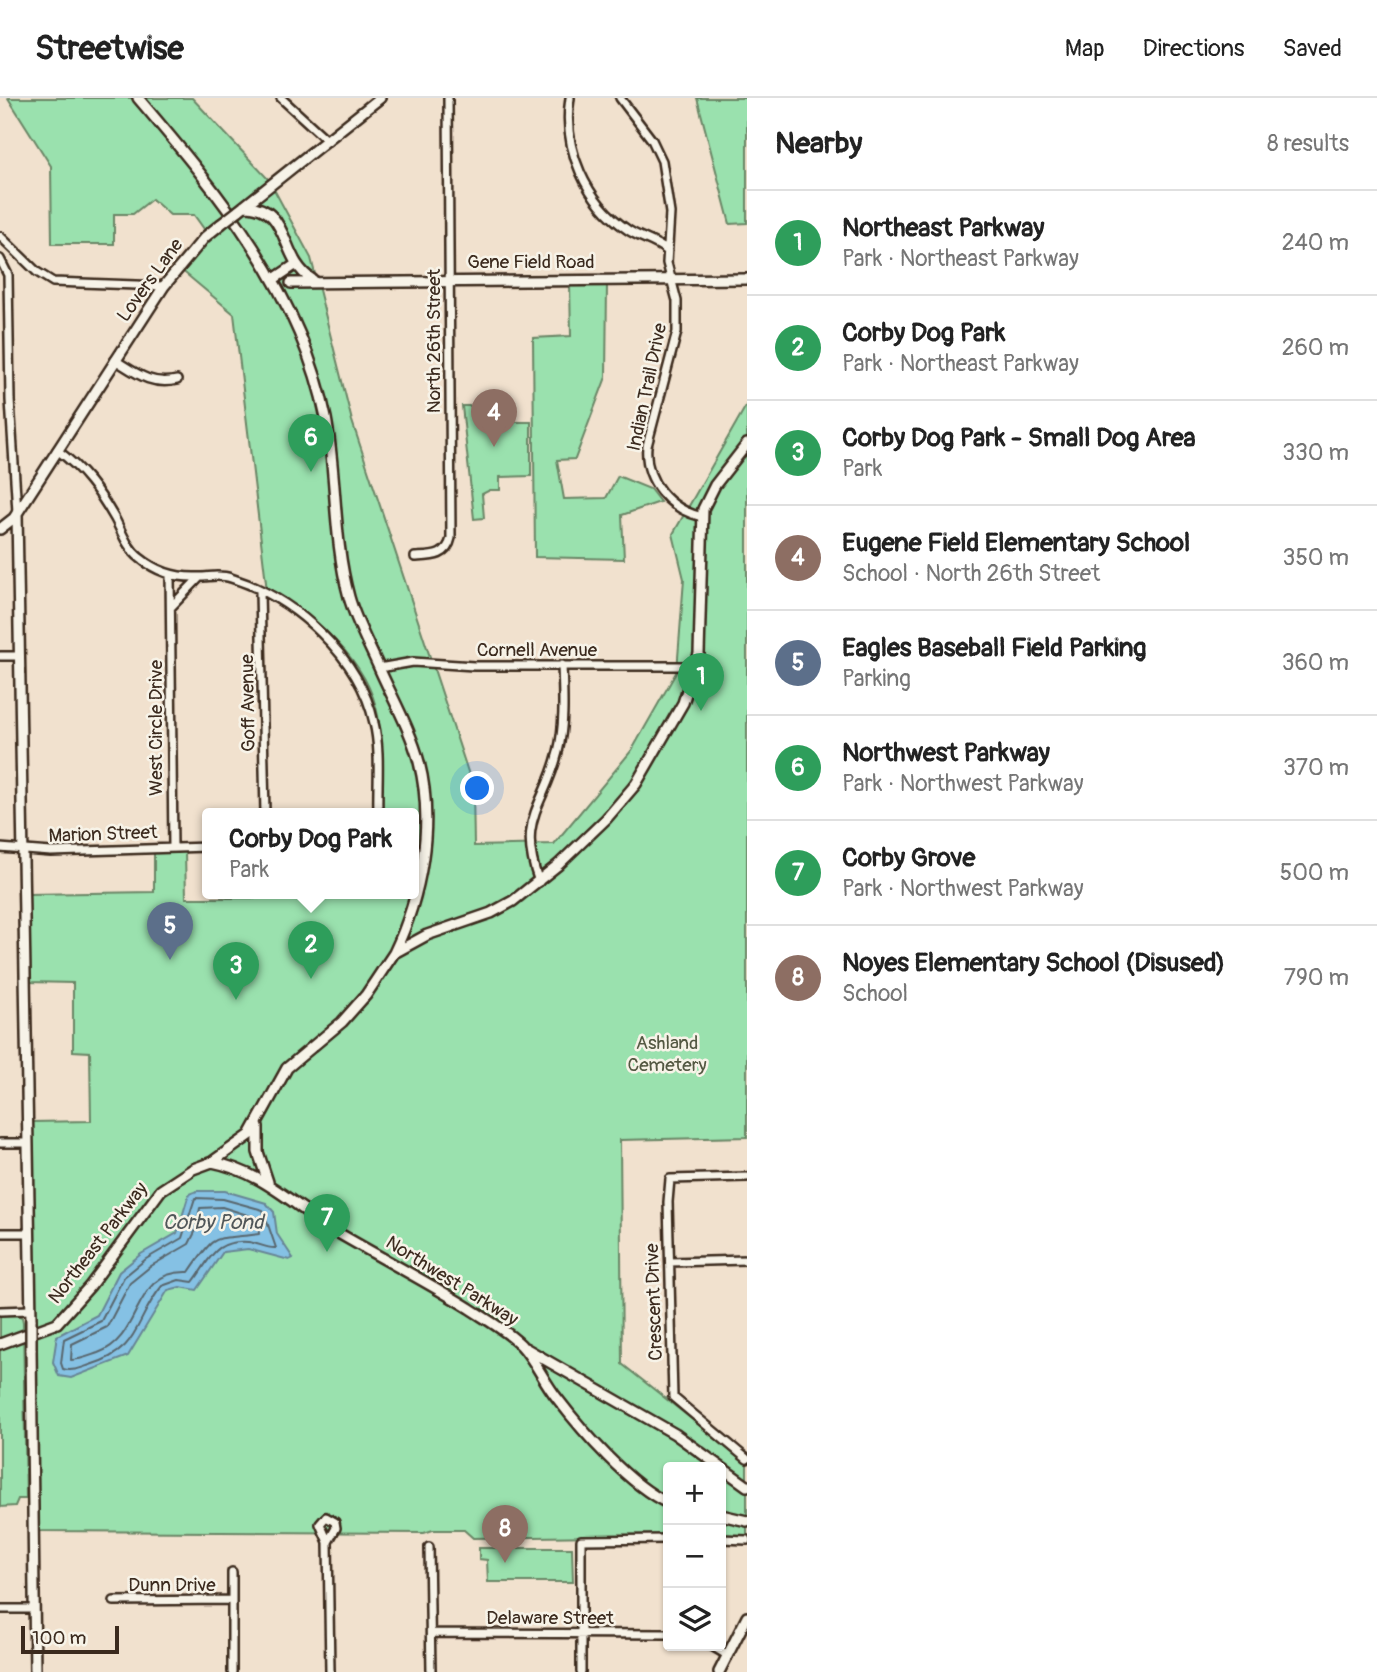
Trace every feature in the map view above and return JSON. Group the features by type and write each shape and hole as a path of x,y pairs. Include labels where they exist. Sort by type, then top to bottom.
{"street":[{"path":"138,98 250,241 280,288 302,336 320,393 334,469 345,579 355,618 418,760 426,799 419,844"},
{"path":"281,98 328,141"},
{"name":"Lovers Lane","path":"0,529 17,513 163,286 197,245 380,98"},
{"name":"North 26th Street","path":"415,557 441,554 449,547 451,538 448,98"},
{"path":"570,98 568,120 572,147 594,197 627,230 666,250"},
{"name":"Indian Trail Drive","path":"620,98 652,140 662,161 670,213 666,250 677,301 677,332 647,446 647,462 653,481 665,497 689,514 702,517"},
{"path":"268,188 268,211"},
{"path":"241,209 259,207 268,211 278,224 297,267 315,281"},
{"path":"0,236 37,271 53,282 163,286"},
{"path":"0,260 8,270 4,281 17,513 26,1143 32,1349 34,1672"},
{"path":"274,279 297,267"},
{"path":"280,288 291,283 297,267"},
{"name":"Gene Field Road","path":"291,283 747,279"},
{"path":"115,360 147,380 160,383 177,380"},
{"path":"0,424 11,419"},
{"name":"Northeast Parkway","path":"0,1344 57,1323 90,1286 161,1190 193,1169 212,1162 235,1148 259,1125 272,1092 287,1068 342,1022 366,995 394,953 427,935 491,913 540,882 606,819 636,784 682,703 696,666 702,626 702,517 715,485 747,444"},
{"path":"57,450 88,477 139,558 170,574 231,578 297,614 329,641 350,665 361,684 375,725 378,808"},
{"name":"West Circle Drive","path":"170,574 173,848"},
{"path":"171,608 200,577"},
{"name":"Goff Avenue","path":"260,592 265,808"},
{"path":"0,656 20,656"},
{"name":"Cornell Avenue","path":"379,668 413,662 696,666"},
{"path":"540,882 532,859 530,828 536,804 558,752 562,720 562,665"},
{"name":"Marion Street","path":"0,848 51,852 202,847"},
{"path":"394,953 408,922 411,899"},
{"path":"408,922 427,935"},
{"path":"259,1125 258,1152 268,1182"},
{"path":"0,1143 26,1143"},
{"name":"Northwest Parkway","path":"212,1162 232,1166 268,1182 338,1233 422,1279 508,1333 523,1348 557,1399 590,1435 647,1492 663,1500"},
{"name":"Crescent Drive","path":"747,1177 676,1177 668,1180 673,1397 747,1459"},
{"path":"0,1233 29,1233"},
{"path":"670,1262 747,1260"},
{"path":"0,1311 30,1315"},
{"path":"523,1348 675,1434 747,1486"},
{"path":"726,1516 747,1521"},
{"path":"581,1672 581,1540 663,1539"},
{"path":"726,1539 747,1540"},
{"path":"328,1542 330,1672"},
{"path":"429,1547 431,1672"},
{"path":"232,1572 232,1672"},
{"name":"Dunn Drive","path":"114,1601 230,1600"},
{"path":"0,1609 34,1609"},
{"path":"719,1672 747,1616"},
{"name":"Delaware Street","path":"431,1633 663,1634"},
{"path":"720,1651 727,1655"}],"green space":[{"name":"Ashland Cemetery","path":"8,98 192,98 269,180 311,258 352,421 473,787 474,846 554,844 632,750 677,671 684,579 673,534 747,404 747,1137 620,1140 622,1364 747,1463 747,1536 726,1535 726,1462 663,1462 663,1535 473,1538 464,1530 433,1530 424,1533 37,1531 31,1122 91,1121 90,1052 73,1051 73,983 29,982 27,894 154,892 154,852 185,852 186,898 419,899 419,808 382,808 378,716 363,676 351,658 321,627 267,591 234,314 180,269 209,236 194,215 170,215 152,199 133,214 114,214 114,244 52,244 51,166"},
{"path":"697,98 747,98 747,223 730,224"},
{"path":"570,284 607,284 606,377 575,459 557,460 564,499 606,498 618,476 650,489 660,502 622,515 624,559 535,557 533,338 571,336"},
{"path":"462,406 501,406 502,422 531,422 531,476 500,477 500,490 490,490 482,494 484,518 474,519"},
{"path":"14,1314 22,1317 23,1322 26,1499 18,1499 15,1506 0,1507 0,1315"},
{"path":"479,1548 572,1548 573,1582 488,1582 487,1560 479,1559"}],"water":[{"name":"Corby Pond","path":"197,1191 225,1191 266,1203 274,1212 277,1234 293,1258 289,1260 248,1249 223,1252 197,1290 180,1287 168,1290 128,1356 71,1378 59,1376 53,1362 57,1336 97,1315 119,1272 141,1254 177,1233 189,1194"}],"place":[{"name":"Eugene Field Elementary School","path":"494,447"},
{"name":"Northwest Parkway","path":"311,472"},
{"name":"Northeast Parkway","path":"701,711"},
{"name":"Eagles Baseball Field Parking","path":"170,960"},
{"name":"Corby Dog Park","path":"311,979"},
{"name":"Corby Dog Park - Small Dog Area","path":"236,1000"},
{"name":"Corby Grove","path":"327,1252"},
{"name":"Noyes Elementary School (Disused)","path":"505,1563"}]}
